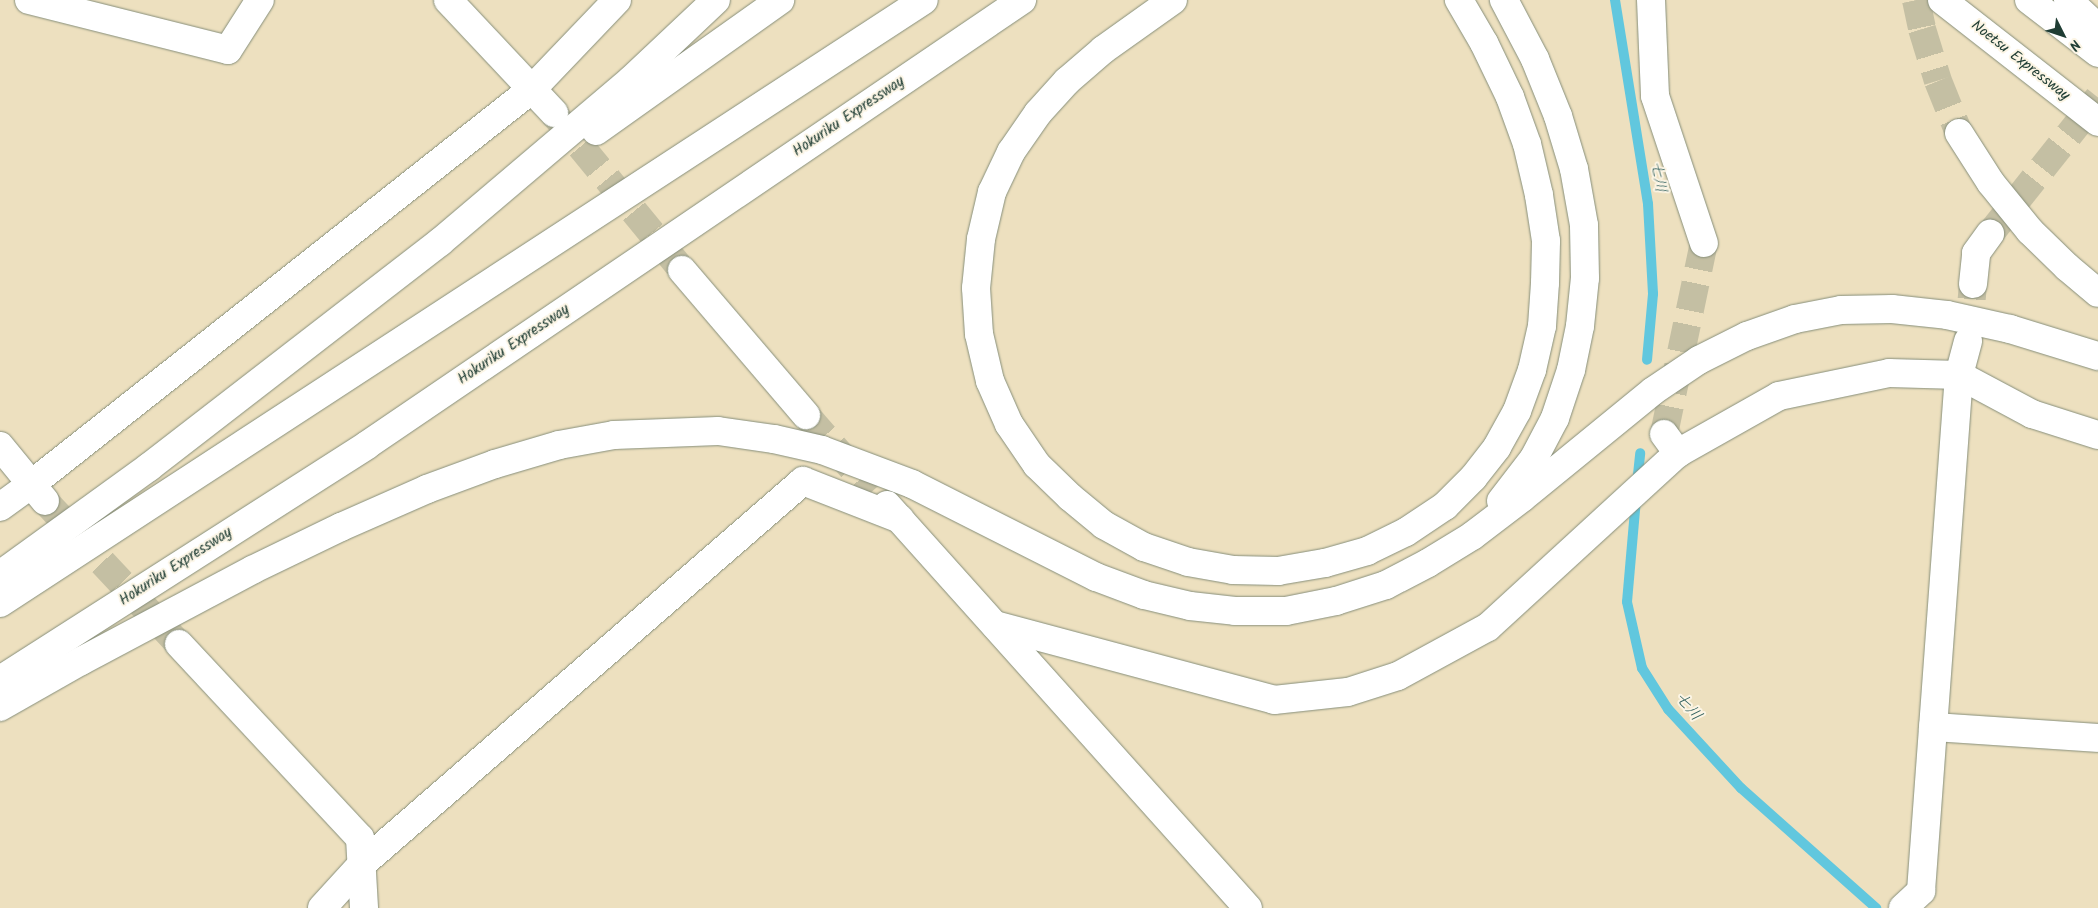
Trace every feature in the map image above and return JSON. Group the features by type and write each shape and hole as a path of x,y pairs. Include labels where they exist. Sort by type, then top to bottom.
{"main road":[{"path":"28,0 228,50 260,0"},
{"path":"448,0 554,114"},
{"path":"0,507 39,492 532,89 617,0"},
{"path":"440,242 623,87 716,0"},
{"path":"0,575 149,467 440,242 780,0"},
{"path":"0,603 924,0"},
{"name":"Hokuriku Expressway","path":"0,680 367,445 1022,0"},
{"path":"1173,0 1103,50 1067,80 1038,113 1011,152 992,192 981,239 976,288 979,334 990,381 1010,424 1037,465 1070,497 1104,525 1144,547 1188,562 1233,570 1269,571 1325,563 1367,551 1406,532 1445,506 1473,478 1497,447 1517,411 1532,370 1542,326 1545,283 1546,241 1539,195 1527,144 1510,97 1484,42 1459,0"},
{"path":"1428,563 1472,531 1506,496 1534,458 1555,418 1570,370 1580,326 1585,278 1584,225 1574,168 1558,116 1548,92 1534,59 1504,0"},
{"path":"1652,0 1655,96 1704,243"},
{"name":"Noetsu Expressway","path":"1942,0 2098,122"},
{"path":"2030,0 2098,53"},
{"path":"2068,0 2098,28"},
{"path":"1959,133 1990,183 2030,231 2067,267 2098,292"},
{"path":"1973,284 1976,253 1990,234"},
{"path":"682,270 806,414"},
{"path":"0,707 81,660 252,570 341,526 427,489 495,464 559,445 614,435 718,431 774,439 822,450 912,484 1096,577 1144,595 1190,606 1235,611 1286,610 1336,601 1386,586 1428,563 1472,536 1660,386 1699,360 1739,340 1795,319 1841,310 1892,309 1947,315 2010,329 2098,356"},
{"path":"1920,902 1960,375 1968,340"},
{"path":"996,625 1274,700 1348,692 1398,676 1488,627 1671,444 1779,396 1889,373 1960,375 2032,414 2098,435"},
{"path":"0,446 39,492"},
{"path":"322,908 362,864 803,481 900,519"},
{"path":"872,491 900,519 996,625 1248,908"},
{"path":"179,644 360,838 364,908"},
{"path":"1934,727 2098,738"}],"waterway":[{"name":"七川","path":"1615,0 1648,204 1653,294 1647,360"},
{"name":"七川","path":"1637,484 1640,453"},
{"name":"七川","path":"1636,499 1627,602 1642,668 1668,709 1741,788 1876,908"}],"tunnel":[{"path":"1916,0 1922,29 1938,81 1959,133"},
{"path":"1990,234 2098,98"},
{"path":"554,114 682,270"},
{"path":"1664,434 1704,243"},
{"path":"1968,341 1973,284"},
{"path":"806,415 872,491"},
{"path":"45,501 179,644"}]}
